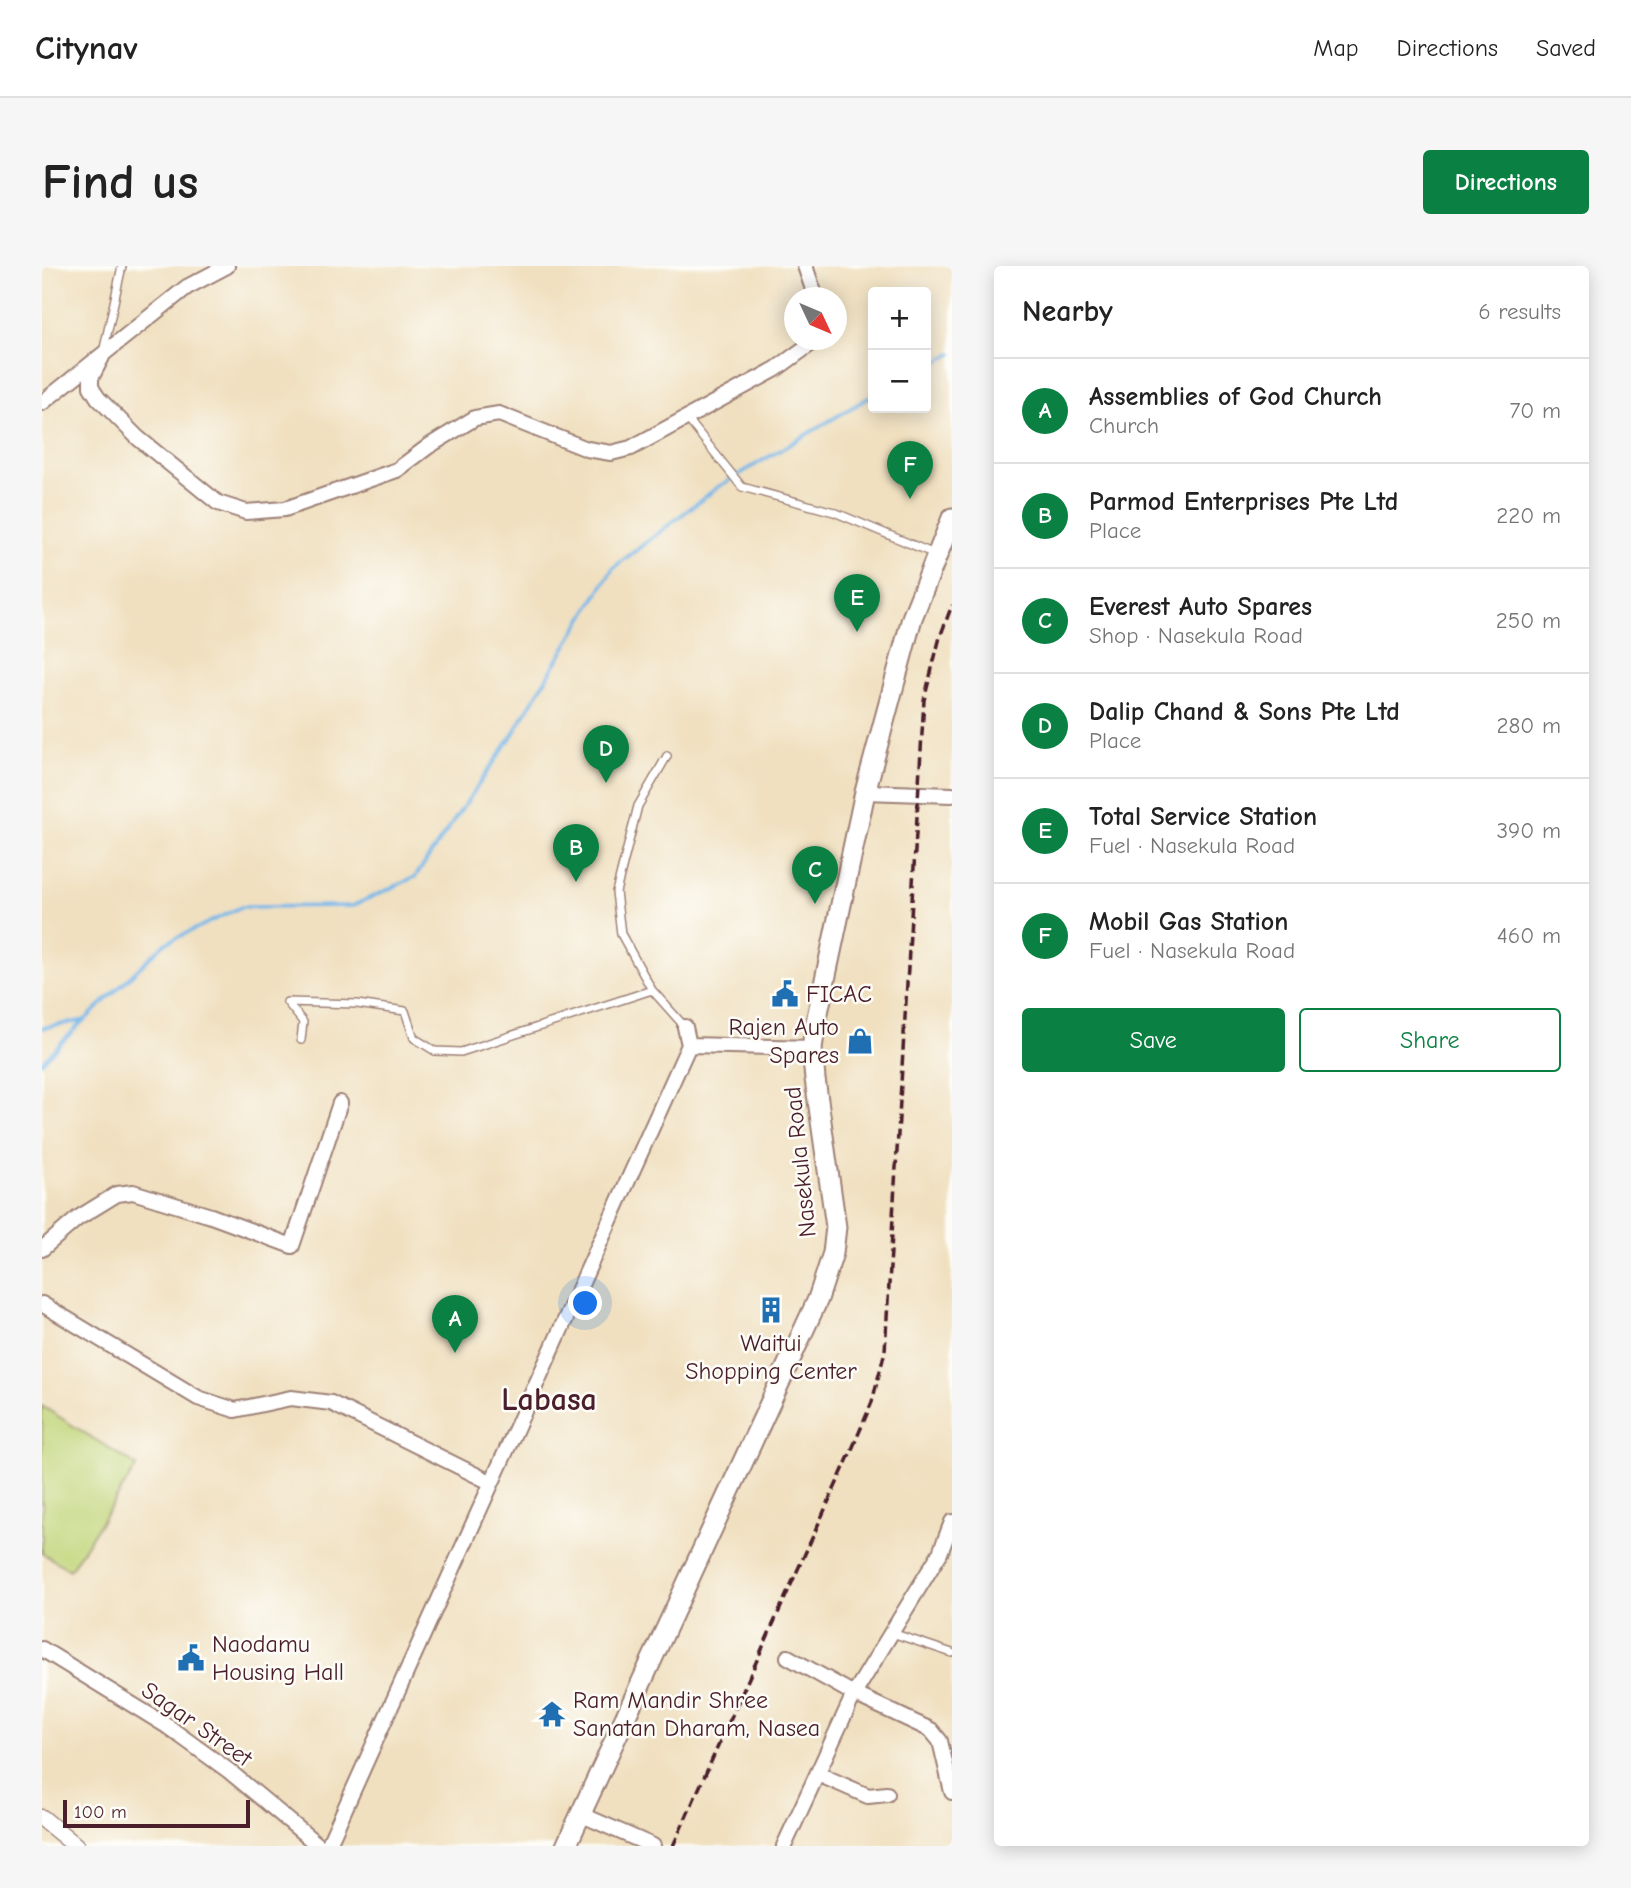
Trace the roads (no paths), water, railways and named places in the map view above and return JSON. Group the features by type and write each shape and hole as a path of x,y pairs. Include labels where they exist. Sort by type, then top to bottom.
{"main road":[{"name":"Nasekula Road","path":"566,1846 818,1299 828,1272 836,1227 813,1048 816,1022 865,792 912,618 952,518"}],"street":[{"path":"42,403 187,287 228,266"},
{"path":"805,266 812,287"},
{"path":"102,357 91,378 91,387 98,398 138,439 218,503 246,512 285,509 397,470 429,446 475,418 499,414 587,449 611,453 631,448 775,369 802,350"},
{"path":"865,792 952,794"},
{"path":"328,1846 689,1045 685,1027"},
{"path":"689,1045 813,1048"},
{"path":"42,1249 78,1218 117,1194 133,1192 211,1216 292,1246 340,1103"},
{"path":"42,1304 198,1398 235,1410 291,1398 331,1403 490,1482"},
{"path":"784,1846 854,1694 940,1553 952,1522"},
{"name":"Sagar Street","path":"42,1649 167,1726 229,1771 319,1846"},
{"path":"788,1657 854,1694 931,1730 946,1743 952,1792"},
{"path":"818,1774 868,1796 887,1794"},
{"path":"580,1814 653,1846"},
{"path":"42,1818 76,1846"}],"lane":[{"path":"102,357 122,266"},
{"path":"686,416 742,487 834,512 937,555"},
{"path":"667,756 638,806 616,892 621,934 652,990 685,1027"},
{"path":"301,1040 303,1022 287,1002 357,1004 405,1011 414,1038 435,1051 461,1052 652,990"},
{"path":"891,1633 952,1653"}],"waterway":[{"path":"931,365 952,354"},
{"path":"42,1028 85,1020 164,944 241,907 352,906 415,877 510,739 613,568 718,487 868,398"},
{"path":"42,1062 82,1022"}],"railway":[{"path":"673,1846 850,1454 872,1402 885,1351 924,700 940,637 952,605"}],"place":[{"name":"Mobil Gas Station","path":"910,499"},
{"name":"Total Service Station","path":"857,632"},
{"name":"Dalip Chand & Sons Pte Ltd","path":"606,783"},
{"name":"Parmod Enterprises Pte Ltd","path":"576,882"},
{"name":"Everest Auto Spares","path":"815,904"},
{"name":"FICAC","path":"785,994"},
{"name":"Rajen Auto Spares","path":"860,1041"},
{"name":"Waitui Shopping Center","path":"771,1310"},
{"name":"Assemblies of God Church","path":"455,1353"},
{"name":"Naodamu Housing Hall","path":"191,1658"},
{"name":"Ram Mandir Shree Sanatan Dharam, Nasea","path":"552,1714"}],"district":[{"name":"Labasa","path":"549,1399"}]}
